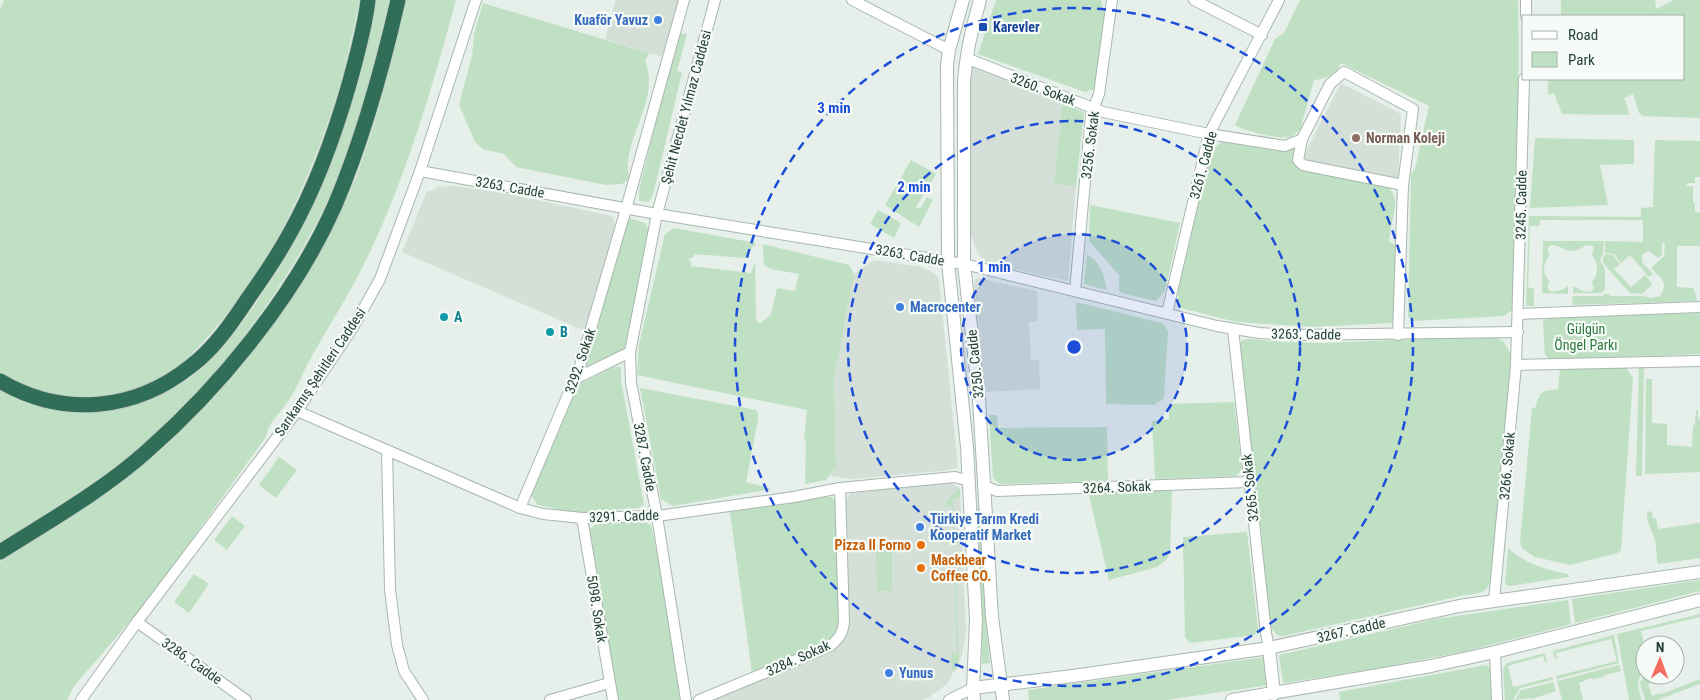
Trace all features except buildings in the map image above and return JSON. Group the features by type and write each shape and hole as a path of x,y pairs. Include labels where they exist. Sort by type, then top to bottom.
{"highway":[{"path":"0,381 25,394 54,402 84,405 114,403 130,400 170,381 192,366 212,347 234,319 268,269 290,233 310,194 329,148 344,100 357,55 368,0"},
{"path":"0,552 84,498 145,453 184,417 221,378 255,337 314,248 334,206 371,109 398,0"}],"street":[{"name":"Sarıkamış Şehitleri Caddesi","path":"81,700 137,622 297,411 352,329 380,279 420,171 476,0"},
{"path":"626,209 684,0"},
{"name":"Şehit Necdet Yılmaz Caddesi","path":"658,214 715,0"},
{"path":"852,0 966,58"},
{"name":"3250. Cadde","path":"963,0 949,50 947,96 948,262 969,481 976,620 973,694"},
{"name":"3250. Cadde","path":"980,0 966,58 964,81 964,264 979,399 992,617 1003,700"},
{"name":"3256. Sokak","path":"1075,291 1093,108 1099,94 1112,0"},
{"path":"1194,0 1262,35"},
{"name":"3261. Cadde","path":"1167,313 1209,134 1279,0"},
{"path":"1526,0 1526,15"},
{"name":"3260. Sokak","path":"966,58 1103,112 1209,134 1285,146 1302,139"},
{"path":"1398,334 1403,185 1413,108 1344,72 1330,84 1302,139 1298,160 1303,165 1403,185"},
{"name":"3245. Cadde","path":"1518,332 1524,80"},
{"name":"3263. Cadde","path":"420,171 626,209 964,264 1233,329 1291,335 1518,332"},
{"name":"3292. Sokak","path":"520,508 575,379 626,209"},
{"name":"3287. Cadde","path":"658,214 630,352 631,382 658,516 686,700"},
{"path":"1518,314 1700,307"},
{"name":"3265. Sokak","path":"1233,329 1269,648"},
{"name":"3266. Sokak","path":"1494,601 1518,332"},
{"path":"575,379 630,352"},
{"path":"1516,365 1700,361"},
{"name":"3291. Cadde","path":"297,411 520,508 543,514 582,518 658,516 794,497 840,488 955,477 969,481"},
{"path":"387,450 390,590 397,645 404,671 423,700"},
{"path":"969,481 985,486"},
{"name":"3264. Sokak","path":"985,486 997,491 1249,482"},
{"name":"3284. Sokak","path":"699,700 830,646 839,637 844,622 840,488"},
{"name":"5098. Sokak","path":"582,518 613,700"},
{"name":"3267. Cadde","path":"973,694 1001,684 1073,676 1269,648 1439,609 1700,572"},
{"path":"1232,700 1275,697 1422,668 1494,652 1700,600"},
{"name":"3286. Cadde","path":"137,622 246,700"},
{"path":"1269,648 1275,697"},
{"path":"1494,652 1497,700"},
{"path":"550,700 609,683"},
{"path":"949,700 973,694"}],"shaded area":[{"path":"616,0 679,0 662,57 605,39"},
{"path":"970,66 1062,104 1054,184 1076,186 1068,281 989,264 977,252 969,229"},
{"name":"Norman Koleji","path":"1341,83 1401,114 1398,179 1304,160 1303,157"},
{"path":"455,186 499,192 612,216 616,228 587,332 402,252 427,191 432,191 438,187"},
{"path":"874,260 921,267 934,273 939,279 958,468 851,479 830,476 836,467 834,379 854,274"},
{"path":"977,278 1037,291 1038,321 1029,322 1031,360 1039,360 1040,389 985,392 974,282"},
{"path":"949,482 960,488 966,633 962,656 947,684 928,698 922,700 708,700 836,648 845,639 848,630 845,500 851,493"}],"green space":[{"path":"4,0 360,0 343,75 328,124 309,172 275,243 248,287 199,347 163,377 137,388 105,395 71,396 38,390 0,372 0,10"},
{"path":"375,0 389,0 372,72 358,119 333,188 318,220 272,297 217,370 175,415 152,436 98,479 0,542 0,390 41,408 72,412 103,412 136,404 164,393 182,384 212,358 244,320 272,279 297,237 319,193 337,147"},
{"path":"406,0 456,0 414,142 388,211 357,278 309,362 291,398 271,423 266,437 145,604 74,686 67,700 0,700 0,562 86,508 135,472 203,410 264,337 292,298 317,258 339,217 357,175 378,110"},
{"path":"996,0 1101,0 1105,18 1094,89 1085,92 978,54"},
{"path":"1300,0 1518,0 1519,56 1512,310 1504,316 1413,321 1408,317 1411,174 1415,169 1429,106 1341,63 1330,75 1314,80 1300,130 1291,136 1285,138 1270,136 1235,125 1275,39 1284,33"},
{"path":"1561,0 1655,0 1656,9 1674,0 1700,0 1700,118 1643,116 1639,113 1633,94 1624,98 1629,112 1628,115 1562,114 1554,93 1548,95 1548,80 1685,80 1685,15 1561,15"},
{"path":"483,3 649,53 645,61 649,85 644,108 629,155 629,179 622,184 606,185 516,167 504,154 483,149 475,142 459,105 472,56 474,34"},
{"path":"677,33 687,34 677,71 682,72 653,195 649,202 639,201 639,191"},
{"path":"1062,104 1084,112 1076,186 1054,184"},
{"path":"1535,138 1634,140 1634,164 1600,165 1608,205 1530,208"},
{"path":"1655,140 1700,141 1700,177 1695,177 1695,183 1687,183 1687,186 1693,186 1695,212 1700,213 1700,246 1677,246 1677,287 1693,288 1696,301 1572,305 1573,296 1602,296 1606,293 1611,296 1643,296 1652,298 1660,296 1663,292 1664,284 1662,279 1651,268 1664,256 1665,243 1662,243 1662,255 1658,258 1649,251 1642,256 1642,262 1653,274 1649,277 1630,255 1621,263 1614,254 1605,253 1605,241 1643,242 1643,220 1540,220 1539,226 1530,226 1528,287 1534,289 1534,306 1526,306 1529,216 1641,217 1641,208 1653,207"},
{"path":"1224,141 1276,151 1298,148 1294,159 1387,185 1393,193 1395,200 1389,242 1396,245 1396,320 1392,323 1312,327 1236,322 1178,306 1178,289 1204,171 1214,147"},
{"path":"911,160 936,174 916,207 920,209 927,197 933,200 919,227 885,205"},
{"path":"1090,205 1180,223 1165,291 1156,301 1119,291 1119,275 1089,241"},
{"path":"878,210 901,223 894,238 870,224"},
{"path":"628,218 645,223 650,232 624,350 583,367"},
{"path":"674,228 756,243 746,258 694,254 693,258 689,260 691,266 751,273 755,262 756,317 757,322 760,323 771,315 777,288 795,291 799,274 771,269 764,265 763,244 849,265 854,274 834,379 836,467 826,480 805,484 806,441 804,440 807,410 637,375 639,345 665,234"},
{"path":"1543,241 1604,241 1603,254 1600,260 1605,270 1605,290 1601,293 1573,293 1573,286 1587,292 1594,289 1592,282 1597,268 1592,255 1594,248 1591,245 1571,251 1551,245 1548,248 1550,255 1545,262 1544,268 1550,282 1548,289 1551,292 1562,290 1568,286 1568,294 1542,293"},
{"path":"1087,254 1101,269 1107,290 1084,284"},
{"path":"1606,254 1613,255 1620,264 1614,269 1631,287 1645,275 1652,284 1642,294 1630,293 1603,263 1603,258"},
{"path":"1076,302 1162,323 1168,331 1164,398 1154,405 1106,404 1105,329 1077,330"},
{"name":"Gülgün Öngel Parkı","path":"1700,313 1700,354 1549,360 1545,354 1543,322 1547,318"},
{"path":"1495,336 1504,342 1512,357 1493,574 1487,588 1477,594 1465,595 1283,636 1277,635 1270,626 1261,529 1239,344 1243,340 1249,339 1321,343"},
{"path":"1625,366 1633,378 1621,550 1618,553 1570,565 1535,557 1523,549 1520,543 1532,408 1535,408 1540,394 1545,391 1558,389 1560,369"},
{"path":"1639,366 1644,366 1642,476 1636,476"},
{"path":"614,367 621,367 621,380 644,505 638,508 576,513 538,505 531,495 572,391 578,385"},
{"path":"1646,379 1652,379 1652,423 1667,424 1667,445 1692,447 1693,426 1695,424 1696,410 1698,410 1698,419 1700,419 1700,472 1645,474"},
{"path":"640,388 756,410 758,419 746,482 772,489 673,506 661,499"},
{"path":"1234,402 1242,469 1236,476 1155,479 1152,421 1169,419 1169,404"},
{"path":"989,415 997,415 998,428 1107,427 1108,481 1000,484 993,478"},
{"path":"279,457 297,470 276,498 259,485"},
{"path":"1172,488 1170,553 1166,560 1157,567 1109,580 1088,491"},
{"path":"957,489 960,489 960,497 953,500 959,664 954,672 951,666 951,653 957,653 952,506 945,506 945,504"},
{"path":"832,497 835,501 839,623 837,633 831,640 752,673 730,512"},
{"path":"975,508 979,508 990,663 982,664 982,622"},
{"path":"1650,511 1653,518 1656,518 1658,529 1700,523 1700,558 1658,564 1655,540 1647,517 1647,513"},
{"path":"232,516 245,526 227,550 214,540"},
{"path":"599,522 645,522 651,525 662,576 680,700 618,700 589,542 590,529"},
{"path":"1247,532 1258,630 1255,635 1190,643 1185,637 1183,537"},
{"path":"876,542 892,542 892,591 877,591"},
{"path":"1508,548 1528,562 1568,574 1569,577 1509,586 1505,584"},
{"path":"194,574 209,584 189,613 174,602"},
{"path":"1700,580 1700,591 1575,623 1572,599"},
{"path":"1568,600 1571,624 1467,651 1378,668 1283,682 1279,655 1436,619"},
{"path":"1700,614 1700,617 1641,631 1642,635 1635,635 1635,685 1638,685 1642,700 1629,700 1617,634"},
{"path":"1614,635 1619,663 1557,679 1556,676 1617,661 1611,639 1556,653 1557,659 1555,659 1553,651"},
{"path":"1545,653 1547,662 1545,662 1543,656 1508,666 1513,687 1552,677 1553,680 1520,688 1513,700 1505,700 1503,669 1507,663"},
{"path":"1265,657 1269,685 1166,700 1029,700 1028,690"},
{"path":"1486,665 1490,668 1492,700 1340,700 1339,692"},
{"path":"1619,665 1621,671 1603,677 1591,678 1579,683 1583,700 1562,700 1557,681"},
{"path":"1700,679 1700,684 1657,700 1645,700 1641,685 1648,685 1652,696"},
{"path":"1553,682 1556,691 1532,699 1515,700 1521,690"}],"place":[{"name":"Kuaför Yavuz","path":"658,20"},
{"name":"Karevler","path":"983,27"},
{"name":"Norman Koleji","path":"1356,138"},
{"name":"Macrocenter","path":"900,307"},
{"name":"A","path":"444,317"},
{"name":"B","path":"550,332"},
{"name":"Türkiye Tarım Kredi Kooperatif Market","path":"920,527"},
{"name":"Pizza Il Forno","path":"921,545"},
{"name":"Mackbear Coffee CO.","path":"921,568"},
{"name":"Yunus","path":"889,673"}]}
